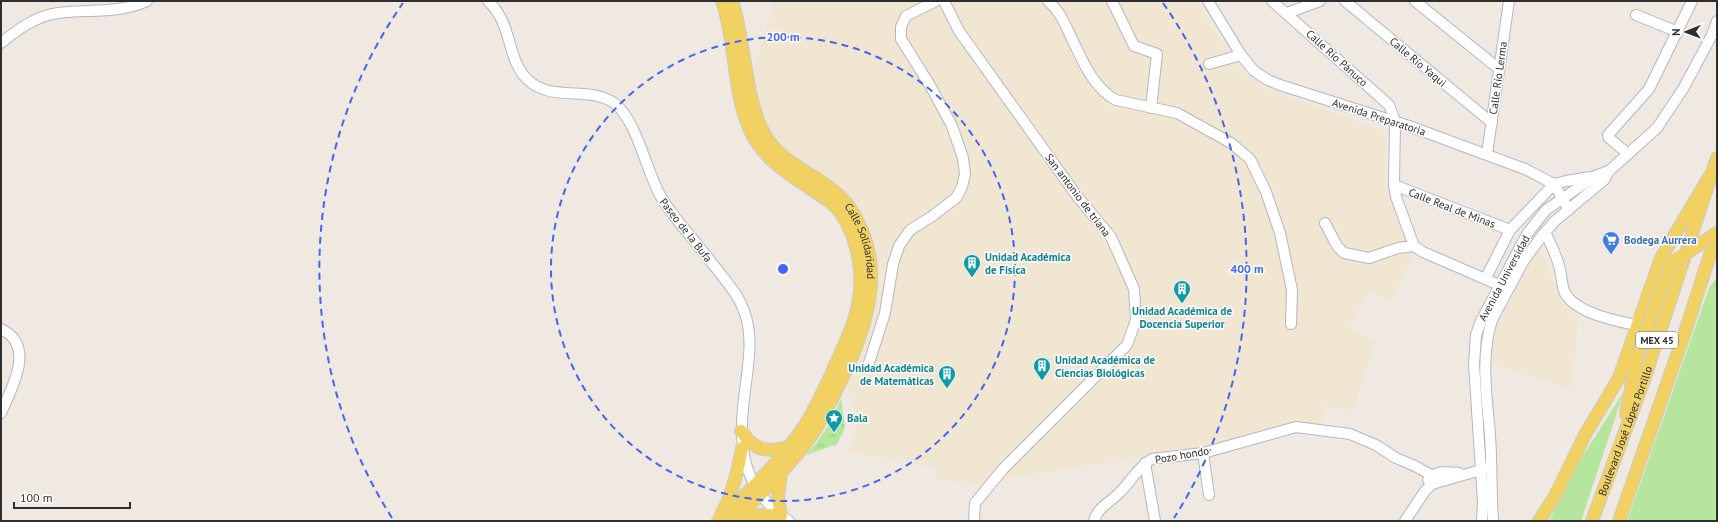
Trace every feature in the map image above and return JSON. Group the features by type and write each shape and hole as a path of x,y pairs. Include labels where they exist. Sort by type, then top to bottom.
{"main road":[{"name":"Calle Solidaridad","path":"722,1 742,103 749,128 766,155 778,166 829,200 837,209 847,224 858,254 860,293 856,314 851,327 818,403 803,429 757,490"},
{"name":"Calle Solidaridad","path":"732,1 738,24 754,109 760,127 770,143 781,155 826,184 849,207 864,239 870,268 871,290 867,317 857,346 819,425 780,472 757,490"},
{"name":"Boulevard José López Portillo","path":"1592,521 1644,380 1717,158"},
{"path":"1539,521 1554,496 1586,433 1619,378 1661,258 1711,174"},
{"path":"1621,440 1637,356 1670,264 1717,233"},
{"name":"Boulevard José López Portillo","path":"1618,521 1717,233"},
{"path":"1702,279 1717,260"},
{"path":"1619,378 1628,370 1637,356"},
{"path":"741,431 747,441 756,447 775,450 788,447"},
{"path":"718,521 726,505 742,448"},
{"path":"736,521 746,516 758,515 785,518 778,498 780,472"},
{"path":"718,521 757,490"},
{"path":"736,521 757,490"},
{"path":"1544,521 1554,496"}],"street":[{"path":"1,43 21,28 47,15 118,9 130,7 147,1"},
{"name":"Paseo de la Bufa","path":"488,1 496,8 502,18 517,64 530,82 545,91 595,96 608,100 622,111 631,125 651,179 661,198 735,292 745,312 749,338 749,356 741,431 742,448 748,471 757,490 771,506 785,518"},
{"path":"868,366 885,312 893,264 899,246 910,230 931,217 956,198 962,187 965,174 963,158 952,126 931,87 901,39 901,26 906,16 936,1"},
{"name":"San antonio de triana","path":"944,1 964,37 1077,196 1111,237 1134,289 1136,320 1126,345 1003,469 976,503 974,521"},
{"path":"1048,1 1060,14 1084,63 1103,91 1116,100 1176,113 1187,118 1231,143 1250,160 1266,192 1280,233 1292,290 1291,324"},
{"path":"1112,1 1134,46 1157,54 1151,108"},
{"name":"Avenida Preparatoria","path":"1208,1 1241,55 1254,71 1268,80 1395,121 1487,154 1525,169 1554,184"},
{"name":"Calle Río Pánuco","path":"1272,1 1389,105 1395,121"},
{"path":"1287,13 1320,1"},
{"name":"Calle Río Yaqui","path":"1345,1 1492,123"},
{"path":"1415,1 1499,69"},
{"path":"1628,154 1609,138 1608,135 1649,89 1692,1"},
{"name":"Calle Río Lerma","path":"1487,154 1499,69 1506,3"},
{"path":"1636,15 1678,32"},
{"name":"Avenida Universidad","path":"1482,521 1486,468 1485,362 1492,320 1533,247 1545,232 1568,210 1604,180 1609,171 1658,128 1683,89 1712,35 1717,21"},
{"path":"1209,64 1241,55"},
{"path":"1395,121 1394,185 1396,197 1414,246 1423,252 1486,278 1499,285"},
{"name":"Avenida Universidad","path":"1493,521 1474,386 1474,350 1481,321 1527,234 1546,210 1561,198 1595,176 1609,171"},
{"path":"1486,278 1510,230 1554,184 1595,176"},
{"path":"1554,184 1568,210"},
{"name":"Calle Real de Minas","path":"1394,185 1510,230"},
{"path":"1326,223 1337,246 1344,253 1369,258 1398,248 1414,246"},
{"path":"1545,232 1559,266 1565,292 1568,298 1588,312 1614,321 1636,326"},
{"path":"1,329 14,341 20,358 18,373 1,413"},
{"name":"Pozo hondo","path":"1094,521 1095,516 1121,492 1145,463 1152,459 1203,453 1296,427 1350,434 1376,445 1396,458 1431,475"},
{"path":"1203,453 1209,495"},
{"path":"1145,463 1155,521"},
{"path":"1405,521 1425,491 1432,484 1486,468"},
{"path":"1425,491 1426,481 1431,475 1447,472 1465,474"}],"shaded area":[{"path":"774,1 1195,1 1243,72 1270,91 1378,128 1386,136 1385,183 1412,255 1392,302 1369,292 1348,327 1375,341 1353,412 1325,406 1320,427 1296,424 1203,447 977,484 935,479 937,468 847,452 854,439 857,423 856,407 849,395 846,379 873,319 877,290 876,258 869,226 854,200 827,179 782,149 766,129 758,108 752,76"},
{"path":"1539,252 1545,259 1561,301 1579,318 1571,389 1489,363 1496,330 1533,256"}],"green space":[{"path":"1717,277 1717,521 1627,521 1709,288"},
{"path":"1624,391 1581,521 1549,521 1579,462"},
{"path":"841,399 845,428 837,444 806,455 826,429"}],"place":[{"name":"Bodega Aurrera","path":"1611,255"},
{"name":"Unidad Académica de Física","path":"972,278"},
{"name":"Unidad Académica de Docencia Superior","path":"1182,304"},
{"name":"Unidad Académica de Ciencias Biológicas","path":"1042,381"},
{"name":"Unidad Académica de Matemáticas","path":"947,389"},
{"name":"Bala","path":"834,433"}]}
